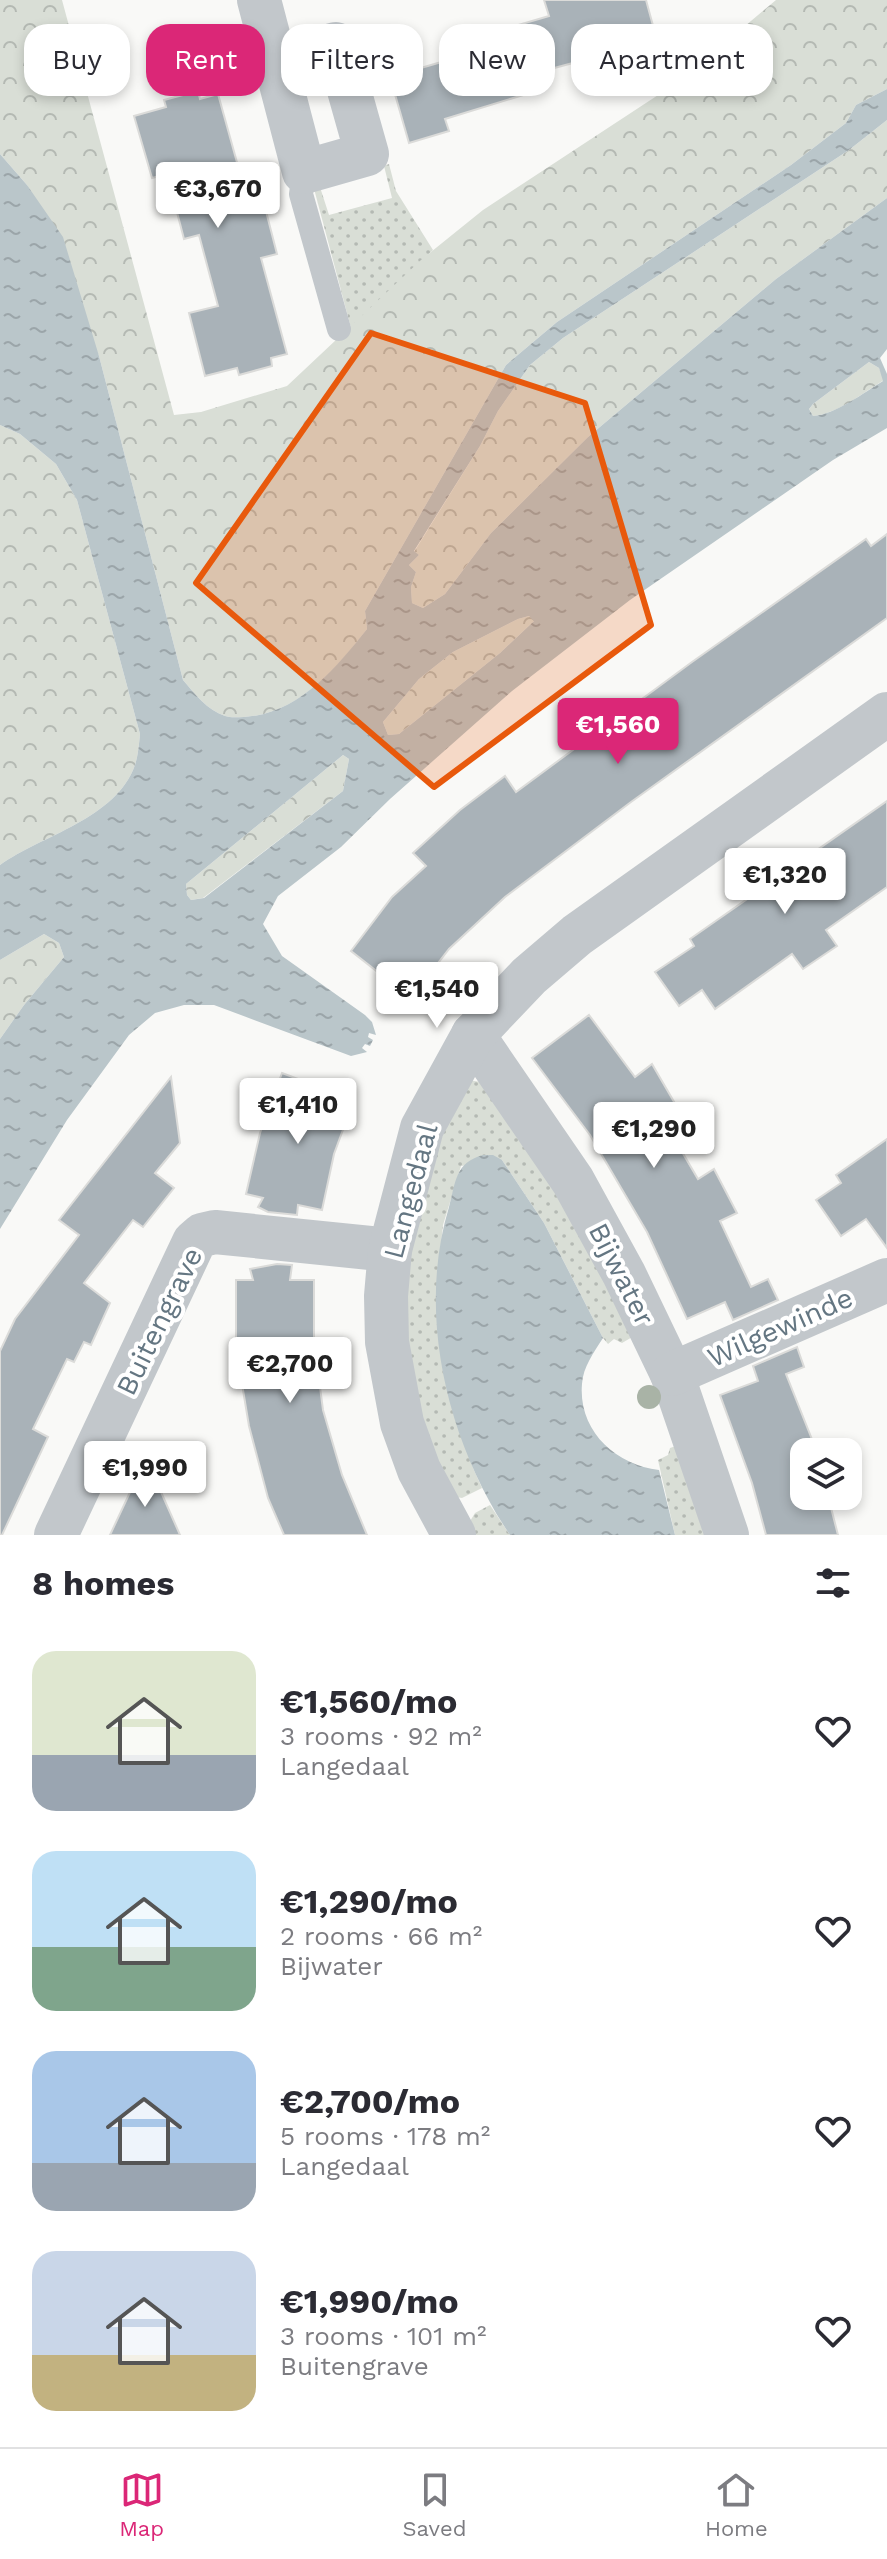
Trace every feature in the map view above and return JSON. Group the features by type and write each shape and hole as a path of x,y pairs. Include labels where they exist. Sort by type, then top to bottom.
{"street":[{"path":"259,0 304,172 367,154 336,44 275,61"},
{"name":"Langedaal","path":"439,1530 402,1423 387,1342 386,1296 390,1250 422,1128 473,1035 529,976 577,935 887,714"},
{"name":"Bijwater","path":"473,1035 573,1181 624,1274 672,1374 727,1535"},
{"name":"Buitengrave","path":"56,1535 194,1242 202,1235 215,1232 390,1250"},
{"name":"Wilgewinde","path":"672,1374 887,1280"}],"lane":[{"path":"304,172 301,194 339,329"}],"highlighted area":[{"path":"371,333 585,403 651,625 434,787 196,583"}],"green space":[{"path":"0,0 62,0 68,24 24,24 24,96 88,96 174,415 201,412 287,386 421,260 483,210 657,96 773,96 773,24 748,24 776,0 887,0 887,89 856,105 846,123 791,165 557,322 506,365 365,611 367,629 314,687 282,708 264,714 230,717 219,713 207,706 183,680 99,356 27,185 0,154"},
{"path":"887,120 887,198 776,279 588,437 491,533 445,594 423,608 412,603 411,587 416,572 409,565 419,555 414,552 480,446 498,411 530,365 563,338 849,150"},
{"path":"389,164 396,191 433,250 351,328 313,185 319,184 329,215 392,198 384,166"},
{"path":"869,362 879,368 884,380 840,407 813,416 809,409 813,404"},
{"path":"0,425 20,434 56,464 77,500 140,734 135,765 112,799 76,824 0,865"},
{"path":"529,616 535,620 500,653 399,734 388,735 383,722 419,679 453,652"},
{"path":"343,755 349,759 343,791 203,898 191,900 186,884"},
{"path":"44,934 59,943 64,957 0,1039 0,960"},
{"path":"468,1080 481,1082 554,1182 634,1336 622,1343 614,1339 608,1344 603,1338 544,1223 502,1160 461,1166 443,1225 437,1283 473,1468 482,1488 462,1498 450,1496 426,1445 407,1364 402,1294 439,1127"},
{"path":"682,1444 708,1535 675,1535 658,1460 668,1455 670,1448"},
{"path":"490,1505 510,1535 473,1535 467,1526 475,1513"}],"water":[{"path":"887,89 887,120 849,150 563,338 530,365 498,411 480,446 414,551 419,555 409,565 416,572 411,587 412,603 423,608 445,594 491,533 588,437 776,279 887,198 887,349 880,358 887,374 887,428 833,460 630,600 512,691 390,799 341,847 278,896 263,924 282,956 372,1022 376,1035 369,1033 368,1037 373,1040 370,1046 365,1044 362,1048 367,1052 351,1056 214,1005 184,1005 155,1013 129,1035 67,1120 0,1229 0,1039 64,957 59,943 44,934 0,960 0,865 76,824 112,799 135,765 140,734 77,500 56,464 20,434 0,425 0,154 27,185 63,237 99,356 183,680 213,710 227,717 244,717 282,708 314,687 367,629 365,611 506,365 557,322 791,165 846,123 856,105","holes":["869,362 879,368 883,381 840,407 813,416 809,409 813,404","529,616 534,621 500,653 399,734 388,735 383,722 419,679 453,652","343,755 349,759 343,791 204,898 191,900 186,884"]},
{"path":"483,1155 493,1155 502,1160 544,1223 603,1338 587,1366 582,1384 582,1401 593,1430 614,1453 643,1467 659,1470 675,1535 510,1535 488,1499 455,1419 444,1377 437,1334 436,1291 440,1248 455,1181 467,1163"}],"building":[{"path":"544,0 646,0 653,24 571,24 571,64 555,68 555,24 522,24 549,16"},
{"path":"439,63 439,96 520,96 445,119 449,131 409,143 395,96 423,96 423,67"},
{"path":"179,96 199,96 200,99 219,96 243,184 258,180 277,254 261,258 287,354 271,358 272,366 239,375 237,368 205,376 189,313 218,306 199,235 184,239 167,174 152,178 134,116 166,107 164,100"},
{"path":"887,534 887,618 631,802 505,897 449,949 411,998 351,951 392,897 426,866 413,853 460,810 505,776 516,792 866,539 871,546"},
{"path":"887,801 887,887 826,930 837,946 803,969 792,954 715,1009 702,990 679,1006 655,972 694,946 690,939"},
{"path":"589,1015 635,1077 652,1064 677,1107 661,1116 698,1179 714,1169 737,1213 720,1221 751,1287 768,1279 778,1300 733,1320 725,1302 687,1319 647,1232 590,1135 532,1058"},
{"path":"282,1073 354,1100 334,1154 322,1210 298,1205 297,1215 268,1212 258,1207 263,1198 246,1194 260,1133"},
{"path":"171,1077 180,1143 155,1173 174,1188 143,1227 133,1220 84,1283 110,1303 91,1345 84,1342 74,1362 67,1359 33,1429 48,1437 0,1535 0,1351 15,1319 79,1235 59,1220"},
{"path":"887,1139 887,1248 866,1219 841,1236 816,1200 841,1183 836,1175"},
{"path":"277,1264 292,1265 290,1280 314,1280 314,1341 323,1410 342,1475 367,1535 284,1535 268,1498 249,1426 236,1348 236,1280 253,1280 250,1269"},
{"path":"797,1347 804,1367 786,1374 811,1438 790,1438 790,1510 832,1510 838,1535 766,1535 752,1483 720,1395 758,1381 753,1366"},
{"path":"146,1458 180,1535 110,1535"}]}
